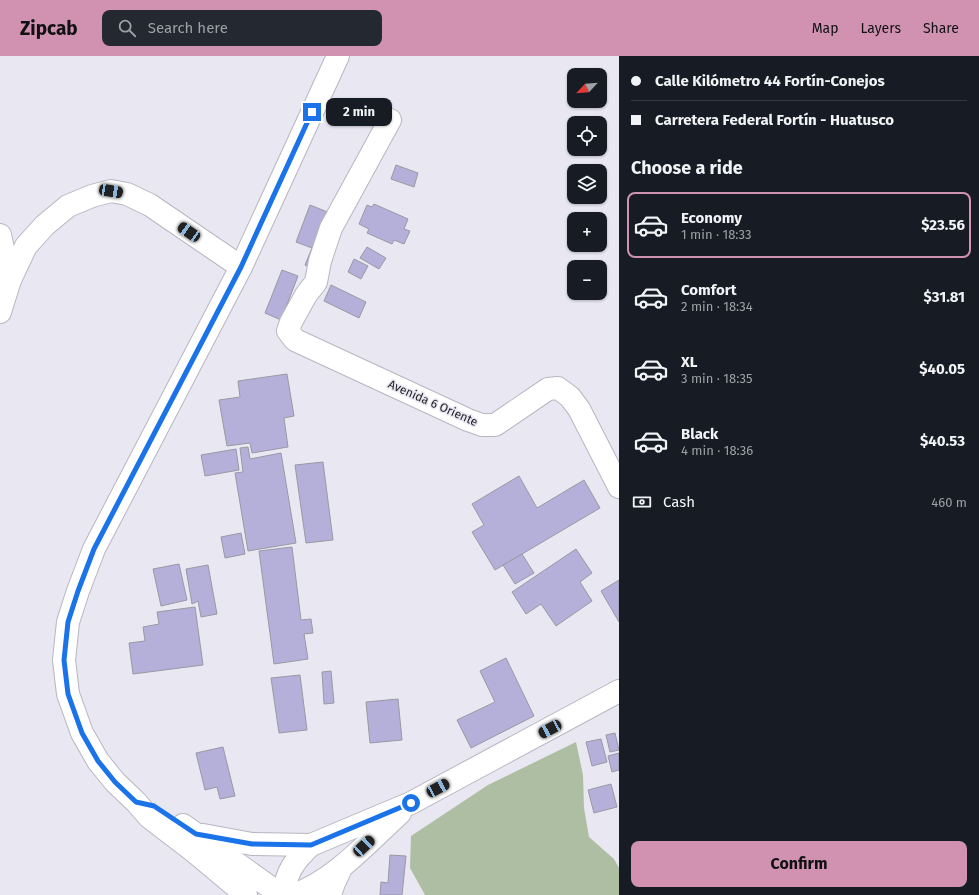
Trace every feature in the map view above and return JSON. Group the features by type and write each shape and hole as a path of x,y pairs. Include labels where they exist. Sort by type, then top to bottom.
{"street":[{"path":"266,895 240,890 179,839 149,817 115,782 98,761 82,733 68,694 64,660 68,622 94,549 241,267 338,56"},
{"name":"Avenida 6 Oriente","path":"390,120 331,228 320,261 316,282 306,295 288,331 296,340 468,420 482,425 495,425 548,389 558,388 570,397 580,409 619,487"},
{"path":"0,312 10,280 26,246 45,225 68,206 92,196 111,191 127,194 150,205 241,267"},
{"path":"0,235 10,280"},
{"path":"285,895 287,880 291,869 298,857 311,845 411,803 619,692"},
{"path":"136,802 154,806 281,895"},
{"path":"294,895 313,886 341,868 411,803"},
{"path":"196,834 252,844 311,845"},
{"path":"330,895 341,868"}],"green space":[{"path":"576,742 583,775 584,808 589,837 614,859 619,868 619,895 425,895 410,868 411,836 488,785"}],"building":[{"path":"396,165 418,173 414,187 391,179"},
{"path":"374,204 408,219 404,229 410,231 404,244 394,240 392,244 367,233 369,229 359,224 367,205 372,207"},
{"path":"310,205 335,215 314,269 305,265 312,248 296,242"},
{"path":"367,247 386,258 379,269 360,258"},
{"path":"354,259 368,266 361,279 348,272"},
{"path":"282,270 298,276 281,320 265,313"},
{"path":"331,285 366,302 359,318 324,301"},
{"path":"287,374 294,416 284,418 288,447 252,453 250,443 227,446 219,400 240,397 238,381"},
{"path":"248,447 250,459 281,453 296,543 248,551 235,473 243,472 240,448"},
{"path":"236,449 239,470 205,476 201,455"},
{"path":"323,462 333,540 306,543 295,465"},
{"path":"519,476 537,508 584,480 600,508 495,570 472,532 484,525 472,504"},
{"path":"241,533 245,554 225,558 221,537"},
{"path":"292,547 301,620 311,619 313,633 304,634 308,659 274,664 259,551"},
{"path":"576,549 592,573 580,582 592,601 556,626 541,604 526,614 512,592"},
{"path":"522,554 534,573 515,584 503,565"},
{"path":"179,564 187,600 161,606 153,569"},
{"path":"208,565 217,614 201,617 198,601 192,604 186,569"},
{"path":"619,580 619,622 601,591"},
{"path":"195,607 203,665 133,674 129,643 145,641 143,627 159,624 157,612"},
{"path":"506,658 534,716 471,748 457,720 495,702 480,671"},
{"path":"331,671 334,703 324,704 322,672"},
{"path":"300,675 307,730 279,733 271,678"},
{"path":"398,699 402,740 370,743 366,702"},
{"path":"615,733 619,750 610,752 606,735"},
{"path":"601,739 607,762 592,766 586,742"},
{"path":"223,747 235,796 220,799 217,787 205,790 196,753"},
{"path":"619,753 619,770 612,772 608,756"},
{"path":"611,784 617,807 594,813 588,790"},
{"path":"390,855 406,856 402,895 380,895 381,882 388,883"}],"route":[{"path":"312,112 241,267 94,549 68,622 64,660 68,694 82,733 98,761 115,782 136,802 154,806 196,834 252,844 311,845 411,803"}]}
